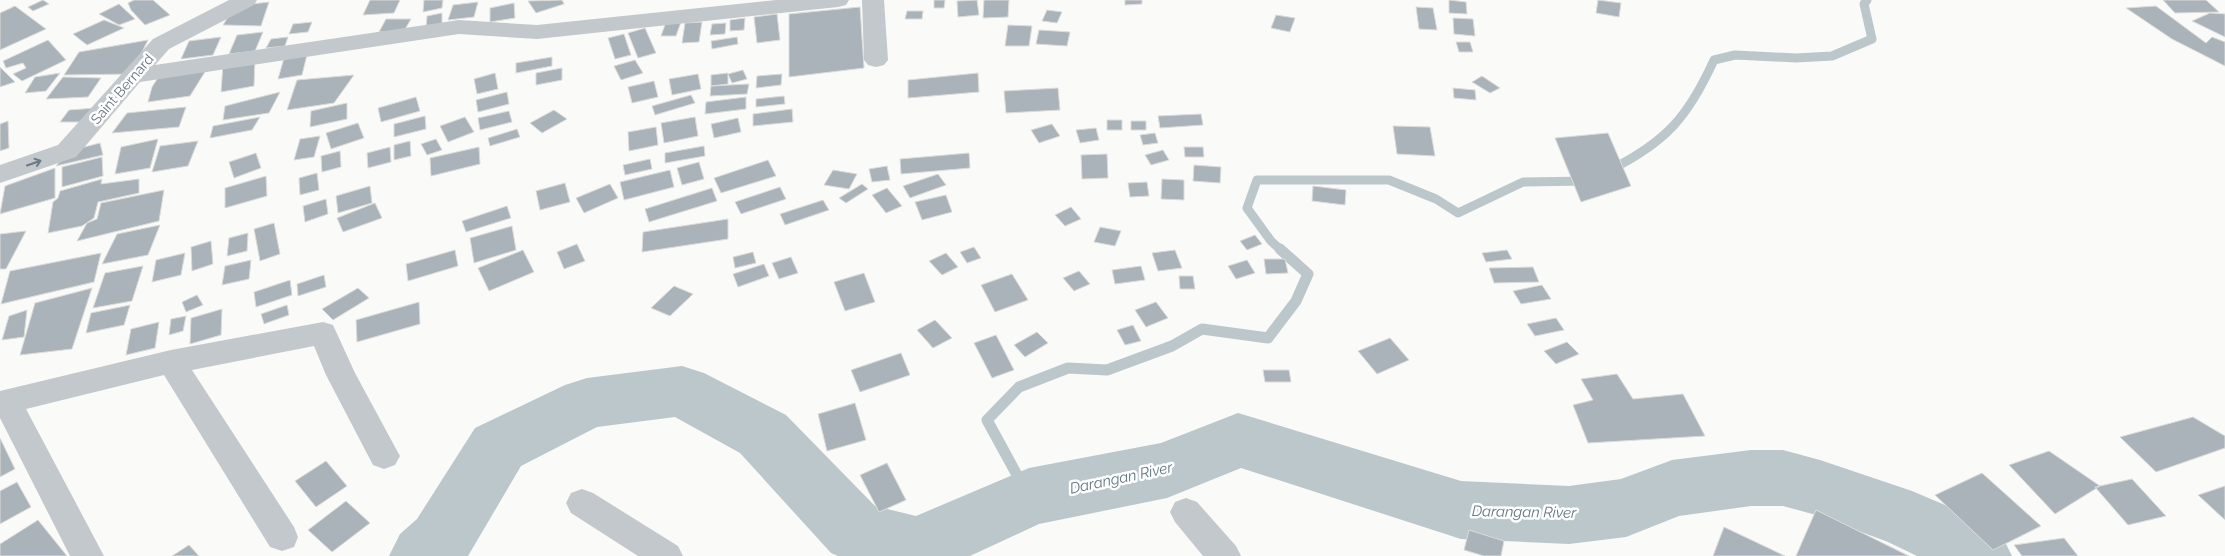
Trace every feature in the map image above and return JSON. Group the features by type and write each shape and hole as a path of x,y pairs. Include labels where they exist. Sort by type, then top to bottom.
{"street":[{"name":"Saint Bernard","path":"0,174 67,151 161,44 246,0"},
{"path":"134,76 459,27 537,32 838,0"},
{"path":"873,0 876,60"},
{"path":"87,556 4,403 171,362 323,333 341,375 384,456"},
{"path":"171,362 282,537"},
{"path":"582,503 650,552"},
{"path":"1186,512 1224,556"}],"building":[{"path":"43,0 49,4 33,11 28,7"},
{"path":"134,0 153,0 170,15 145,25 131,10 128,3"},
{"path":"370,0 400,0 394,13 363,15"},
{"path":"424,0 443,0 442,8 423,12"},
{"path":"562,0 564,4 536,13 528,1"},
{"path":"934,0 945,0 944,8 934,8"},
{"path":"977,0 979,15 958,17 957,1"},
{"path":"984,0 1009,0 1008,17 983,18"},
{"path":"1125,0 1142,0 1142,4 1125,5"},
{"path":"1449,0 1466,2 1467,14 1449,13"},
{"path":"1598,0 1621,3 1619,17 1596,13"},
{"path":"2163,0 2206,0 2219,12 2175,13"},
{"path":"269,2 261,26 223,25 235,6"},
{"path":"478,2 474,17 448,20 453,5"},
{"path":"514,3 515,18 490,22 490,8"},
{"path":"119,4 135,19 119,25 99,14"},
{"path":"15,6 46,29 0,50 0,13"},
{"path":"2156,6 2206,43 2212,37 2225,42 2225,66 2172,39 2126,8"},
{"path":"860,7 864,68 789,77 789,14"},
{"path":"1416,7 1433,8 1437,30 1419,29"},
{"path":"1047,10 1062,12 1057,23 1042,21"},
{"path":"907,11 923,11 922,19 905,19"},
{"path":"442,13 442,26 426,29 427,16"},
{"path":"2210,13 2225,14 2225,37 2192,21"},
{"path":"777,14 780,40 757,43 754,17"},
{"path":"1276,15 1295,18 1290,32 1271,28"},
{"path":"745,18 744,30 730,31 730,20"},
{"path":"1453,18 1473,19 1475,36 1454,34"},
{"path":"386,19 411,19 404,31 379,32"},
{"path":"104,20 124,28 87,45 73,34"},
{"path":"312,22 308,32 289,34 293,24"},
{"path":"666,22 681,22 676,36 661,36"},
{"path":"702,22 699,42 682,43 685,23"},
{"path":"726,23 725,34 710,35 712,24"},
{"path":"1008,25 1032,26 1029,46 1005,46"},
{"path":"645,28 656,53 638,58 628,33"},
{"path":"1039,30 1070,32 1067,46 1036,44"},
{"path":"263,32 255,51 229,54 237,35"},
{"path":"624,34 631,55 615,59 608,38"},
{"path":"221,37 213,55 181,59 189,41"},
{"path":"288,37 285,46 266,48 271,39"},
{"path":"737,37 738,44 712,49 711,41"},
{"path":"48,40 66,60 22,81 13,74 26,68 23,63 6,68 3,61"},
{"path":"148,40 131,74 64,75 79,52"},
{"path":"1456,42 1470,42 1473,52 1459,52"},
{"path":"307,55 302,75 278,79 284,58"},
{"path":"552,57 552,66 516,73 516,63"},
{"path":"255,59 254,86 221,92 223,64"},
{"path":"635,60 643,73 621,80 614,66"},
{"path":"0,67 15,82 0,87"},
{"path":"208,67 190,96 148,102 152,87 163,70"},
{"path":"562,68 562,80 536,85 536,73"},
{"path":"743,70 747,79 732,83 728,74"},
{"path":"60,73 46,91 25,93 35,77"},
{"path":"495,73 498,89 477,94 474,79"},
{"path":"728,73 728,84 711,86 711,75"},
{"path":"978,73 979,92 908,98 908,80"},
{"path":"698,74 701,89 672,95 669,79"},
{"path":"782,74 781,85 756,88 757,76"},
{"path":"354,75 334,103 287,110 297,80"},
{"path":"1482,76 1500,88 1490,93 1472,82"},
{"path":"63,77 101,78 88,97 46,99"},
{"path":"654,81 658,97 632,103 628,87"},
{"path":"749,84 747,94 710,96 711,86"},
{"path":"1058,88 1060,110 1006,113 1004,91"},
{"path":"1453,88 1475,90 1476,100 1454,98"},
{"path":"280,92 269,113 223,120 225,106"},
{"path":"507,92 509,104 478,112 476,100"},
{"path":"691,95 695,103 655,115 652,106"},
{"path":"784,96 785,104 756,107 756,99"},
{"path":"416,97 420,111 381,122 378,108"},
{"path":"746,97 746,109 705,114 706,102"},
{"path":"347,103 347,119 310,127 311,111"},
{"path":"186,107 179,127 112,133 127,113"},
{"path":"96,108 84,122 60,122 69,110"},
{"path":"792,109 793,122 753,126 753,114"},
{"path":"554,110 567,119 542,133 530,123"},
{"path":"509,111 512,122 480,130 478,118"},
{"path":"1201,114 1203,125 1160,128 1158,116"},
{"path":"425,116 426,129 394,137 394,124"},
{"path":"260,117 252,130 210,138 213,126"},
{"path":"465,117 474,132 448,142 440,126"},
{"path":"695,117 698,136 664,143 661,123"},
{"path":"738,118 741,132 714,138 711,124"},
{"path":"1107,120 1122,120 1122,130 1107,130"},
{"path":"8,121 9,148 0,151 0,124"},
{"path":"1131,121 1146,121 1146,130 1131,130"},
{"path":"358,123 364,138 331,149 326,133"},
{"path":"1052,124 1060,136 1039,143 1031,130"},
{"path":"1393,126 1430,127 1435,156 1397,154"},
{"path":"656,127 658,145 629,151 628,132"},
{"path":"1096,128 1099,140 1080,143 1076,130"},
{"path":"517,129 520,137 490,146 488,138"},
{"path":"1155,133 1158,143 1143,145 1140,135"},
{"path":"1608,133 1631,186 1581,202 1555,138"},
{"path":"320,136 314,157 294,160 300,139"},
{"path":"158,139 150,168 115,174 121,147"},
{"path":"436,139 442,150 427,155 421,144"},
{"path":"198,141 188,166 152,172 160,146"},
{"path":"410,141 411,156 394,160 394,145"},
{"path":"100,143 103,155 56,166 69,151"},
{"path":"704,146 705,156 665,163 665,153"},
{"path":"390,147 391,162 368,168 367,153"},
{"path":"479,147 480,164 431,176 430,158"},
{"path":"1184,147 1203,147 1204,157 1185,157"},
{"path":"1163,150 1169,160 1151,165 1145,155"},
{"path":"340,151 341,167 322,172 321,156"},
{"path":"256,153 261,168 234,178 229,162"},
{"path":"969,153 970,168 901,174 900,159"},
{"path":"1107,154 1108,178 1082,179 1081,155"},
{"path":"102,157 103,176 62,187 62,167"},
{"path":"650,159 652,169 625,175 623,165"},
{"path":"768,160 776,176 721,193 714,178"},
{"path":"699,162 704,179 682,185 677,168"},
{"path":"1194,165 1221,167 1220,183 1193,181"},
{"path":"887,166 890,180 872,182 869,169"},
{"path":"55,168 55,198 0,214 5,186"},
{"path":"670,170 674,187 624,200 620,182"},
{"path":"833,170 857,174 849,189 824,185"},
{"path":"317,173 319,190 300,195 299,178"},
{"path":"938,174 946,185 910,198 903,186"},
{"path":"266,176 267,196 225,208 225,188"},
{"path":"102,179 101,184 139,179 139,193 98,202 94,218 82,226 48,233 53,202 58,198 60,191"},
{"path":"1162,179 1184,180 1184,200 1161,199"},
{"path":"1147,182 1149,196 1130,197 1128,183"},
{"path":"565,183 570,202 540,210 536,191"},
{"path":"610,184 618,198 584,213 576,198"},
{"path":"862,184 868,189 846,203 839,198"},
{"path":"370,186 372,203 338,213 336,196"},
{"path":"1313,186 1346,190 1345,205 1312,201"},
{"path":"780,187 786,199 741,214 735,202"},
{"path":"712,188 717,201 649,222 645,209"},
{"path":"887,188 902,206 886,213 872,195"},
{"path":"164,190 159,221 77,241 87,223 97,219 101,203"},
{"path":"946,195 952,212 922,220 915,202"},
{"path":"326,199 328,214 305,222 303,206"},
{"path":"823,200 829,210 785,225 780,214"},
{"path":"375,203 382,218 343,232 337,218"},
{"path":"507,206 511,218 466,232 462,221"},
{"path":"1071,207 1081,219 1065,226 1055,215"},
{"path":"728,219 728,239 642,252 643,232"},
{"path":"274,223 280,254 260,261 254,229"},
{"path":"160,225 148,255 102,264 117,234"},
{"path":"512,226 516,250 474,263 470,238"},
{"path":"1100,227 1121,231 1115,246 1094,242"},
{"path":"26,231 6,269 0,269 0,234"},
{"path":"248,233 247,251 227,256 229,238"},
{"path":"1255,235 1262,244 1247,250 1240,241"},
{"path":"211,241 213,264 192,271 191,247"},
{"path":"577,244 585,261 564,269 557,252"},
{"path":"974,247 981,258 967,263 960,252"},
{"path":"455,250 458,266 408,281 406,264"},
{"path":"523,250 534,272 489,291 478,268"},
{"path":"1175,250 1182,268 1158,271 1152,253"},
{"path":"1507,250 1512,259 1486,262 1482,253"},
{"path":"753,252 756,263 735,268 733,257"},
{"path":"101,253 94,282 1,304 10,271"},
{"path":"185,253 181,275 152,282 156,260"},
{"path":"946,253 958,267 942,275 929,261"},
{"path":"791,257 798,273 779,279 772,263"},
{"path":"1264,259 1285,259 1288,273 1266,274"},
{"path":"251,260 249,279 222,285 225,266"},
{"path":"1247,260 1255,273 1236,279 1228,266"},
{"path":"764,264 769,276 738,287 733,274"},
{"path":"143,266 132,301 93,308 105,273"},
{"path":"1141,266 1145,280 1115,284 1112,270"},
{"path":"1533,267 1539,282 1494,283 1489,268"},
{"path":"1079,271 1090,284 1074,291 1063,278"},
{"path":"864,273 875,302 845,311 834,282"},
{"path":"1012,274 1028,300 995,312 981,285"},
{"path":"324,275 326,287 298,296 297,284"},
{"path":"1179,276 1193,276 1195,289 1180,289"},
{"path":"290,280 292,295 256,307 254,292"},
{"path":"1542,285 1551,299 1521,304 1513,291"},
{"path":"674,286 693,294 670,316 651,308"},
{"path":"92,288 72,349 20,355 35,303"},
{"path":"358,288 369,298 333,320 322,309"},
{"path":"197,295 203,305 186,312 182,302"},
{"path":"419,302 420,324 357,342 356,320"},
{"path":"1156,302 1168,318 1146,327 1135,310"},
{"path":"130,305 124,325 86,333 91,313"},
{"path":"287,305 289,315 264,324 261,314"},
{"path":"222,309 221,335 190,344 191,318"},
{"path":"27,310 24,337 2,340 9,316"},
{"path":"186,316 183,331 169,335 171,319"},
{"path":"1556,318 1564,330 1535,336 1527,324"},
{"path":"935,320 952,338 933,348 917,330"},
{"path":"159,322 155,348 126,355 131,329"},
{"path":"1133,325 1141,341 1125,345 1117,330"},
{"path":"1037,332 1048,343 1025,357 1014,345"},
{"path":"996,335 1014,370 992,378 974,343"},
{"path":"1390,338 1409,360 1377,374 1358,351"},
{"path":"1567,342 1579,354 1556,364 1544,351"},
{"path":"901,353 910,375 860,392 851,370"},
{"path":"1263,370 1289,370 1291,382 1265,382"},
{"path":"1617,374 1633,399 1683,394 1705,436 1588,443 1573,405 1593,400 1581,379"},
{"path":"855,403 866,440 827,451 818,414"},
{"path":"2193,417 2225,436 2225,448 2156,472 2120,437"},
{"path":"0,438 15,469 0,477"},
{"path":"2049,451 2100,486 2055,514 2009,465"},
{"path":"326,461 347,486 316,507 295,481"},
{"path":"887,463 906,500 879,512 860,475"},
{"path":"1982,473 2041,526 1993,550 1935,495"},
{"path":"2132,479 2166,516 2128,525 2095,487"},
{"path":"17,482 31,507 0,524 0,491"},
{"path":"2225,486 2225,520 2198,495"},
{"path":"346,501 370,523 332,552 308,530"},
{"path":"1816,510 1909,556 1796,556"},
{"path":"38,520 67,556 0,556 0,544"},
{"path":"1724,527 1785,556 1713,556"},
{"path":"1469,530 1504,541 1501,556 1484,556 1464,550"},
{"path":"2064,538 2078,556 2022,556 2014,545"},
{"path":"189,545 199,556 172,556"}],"waterway":[{"path":"1610,170 1646,149 1673,126 1695,97 1714,60 1735,55 1796,58 1832,56 1872,39 1864,4 1867,0"},
{"path":"1281,250 1271,241 1247,208 1257,180 1389,180 1436,199 1458,213 1523,182 1586,181"},
{"path":"1029,497 987,420 1019,387 1068,368 1107,370 1172,346 1202,329 1268,338 1296,301 1308,274 1280,249"},
{"name":"Darangan River","path":"424,556 441,540 498,447 587,403 682,391 763,434 855,532 919,547 1029,497 1167,470 1238,440 1461,510 1569,515 1626,508 1672,488 1751,478 1783,478 1820,488 1912,521 1968,547 1977,556"}]}
